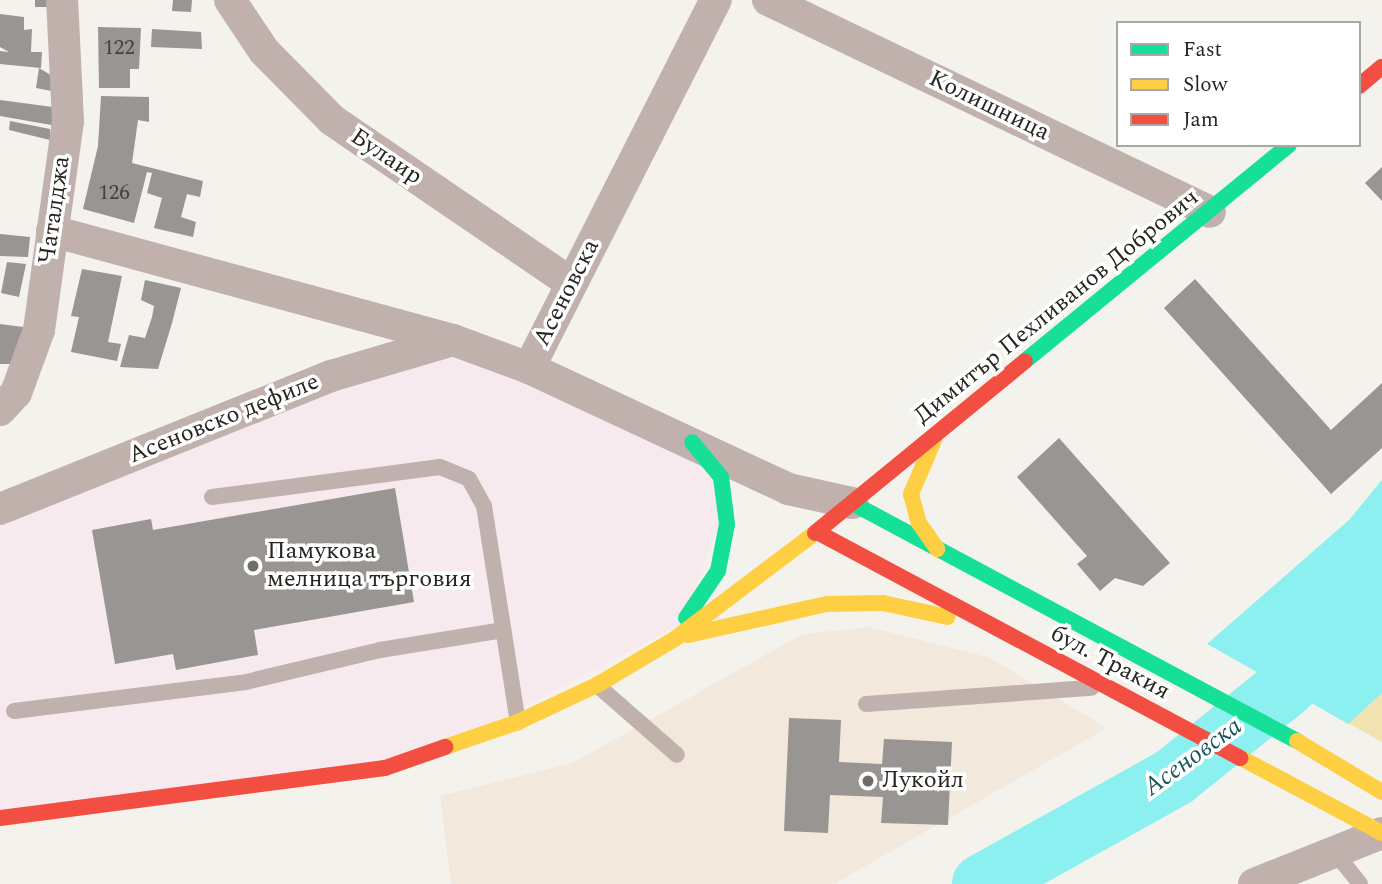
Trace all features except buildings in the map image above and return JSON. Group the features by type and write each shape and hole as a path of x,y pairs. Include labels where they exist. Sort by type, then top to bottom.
{"main road":[{"path":"1361,84 1382,67"},
{"name":"Димитър Пехливанов Добрович","path":"652,654 817,532 1287,147"},
{"path":"937,549 919,523 911,494 915,476 939,432"},
{"path":"0,818 326,779 439,752 518,722 597,685 652,654 703,596 723,549 727,498 721,477 692,442"},
{"name":"бул. Тракия","path":"852,503 1316,751 1382,792"},
{"name":"бул. Тракия","path":"817,532 1382,833"},
{"path":"676,638 827,604 857,603 909,608 1002,631"}],"street":[{"name":"Чаталджа","path":"0,410 16,393 39,330 68,121 62,0"},
{"name":"Булаир","path":"230,0 264,51 332,120 571,283"},
{"name":"Асеновска","path":"716,0 529,368 788,489 852,503"},
{"name":"Колишница","path":"768,0 1210,212"},
{"path":"52,231 453,340 529,368"},
{"name":"Асеновско дефиле","path":"0,509 331,376 453,340"},
{"name":"Асеновска","path":"788,489 817,532"},
{"path":"1254,884 1336,854 1382,833"}],"lane":[{"path":"212,497 424,468 455,470 479,491 484,506 518,722"},
{"path":"14,711 246,682 380,650 503,630"},
{"path":"597,685 677,755"},
{"path":"866,705 1104,687"},
{"path":"1336,854 1360,884"}],"shaded area":[{"path":"453,340 692,442 727,498 683,623 439,752 0,818 0,509"},
{"path":"869,627 990,658 1107,728 834,884 451,884 440,796 573,763 803,634"},
{"path":"1382,693 1382,742 1348,723"}],"water":[{"path":"1382,480 1382,693 1348,724 1207,644 1349,520"}],"pier":[{"path":"1207,644 1285,688 1348,724 1204,647"}],"waterway":[{"name":"Асеновска","path":"982,884 1174,777 1285,688 1382,598"}],"traffic: fast":[{"path":"1025,361 1287,147"},
{"path":"686,618 718,571 727,524 721,477 692,442"},
{"path":"852,503 1297,741"}],"traffic: slow":[{"path":"934,440 911,494 919,523 937,549"},
{"path":"445,747 518,722 597,685 676,638 815,533"},
{"path":"688,635 827,604 883,603 948,617"},
{"path":"1297,741 1382,792"},
{"path":"1241,758 1382,833"}],"traffic: jam":[{"path":"1361,84 1382,67"},
{"path":"815,533 1025,361"},
{"path":"817,532 1241,758"},
{"path":"0,818 385,768 445,747"}],"place":[{"name":"Памукова мелница търговия","path":"253,566"},
{"name":"Лукойл","path":"868,781"}]}
